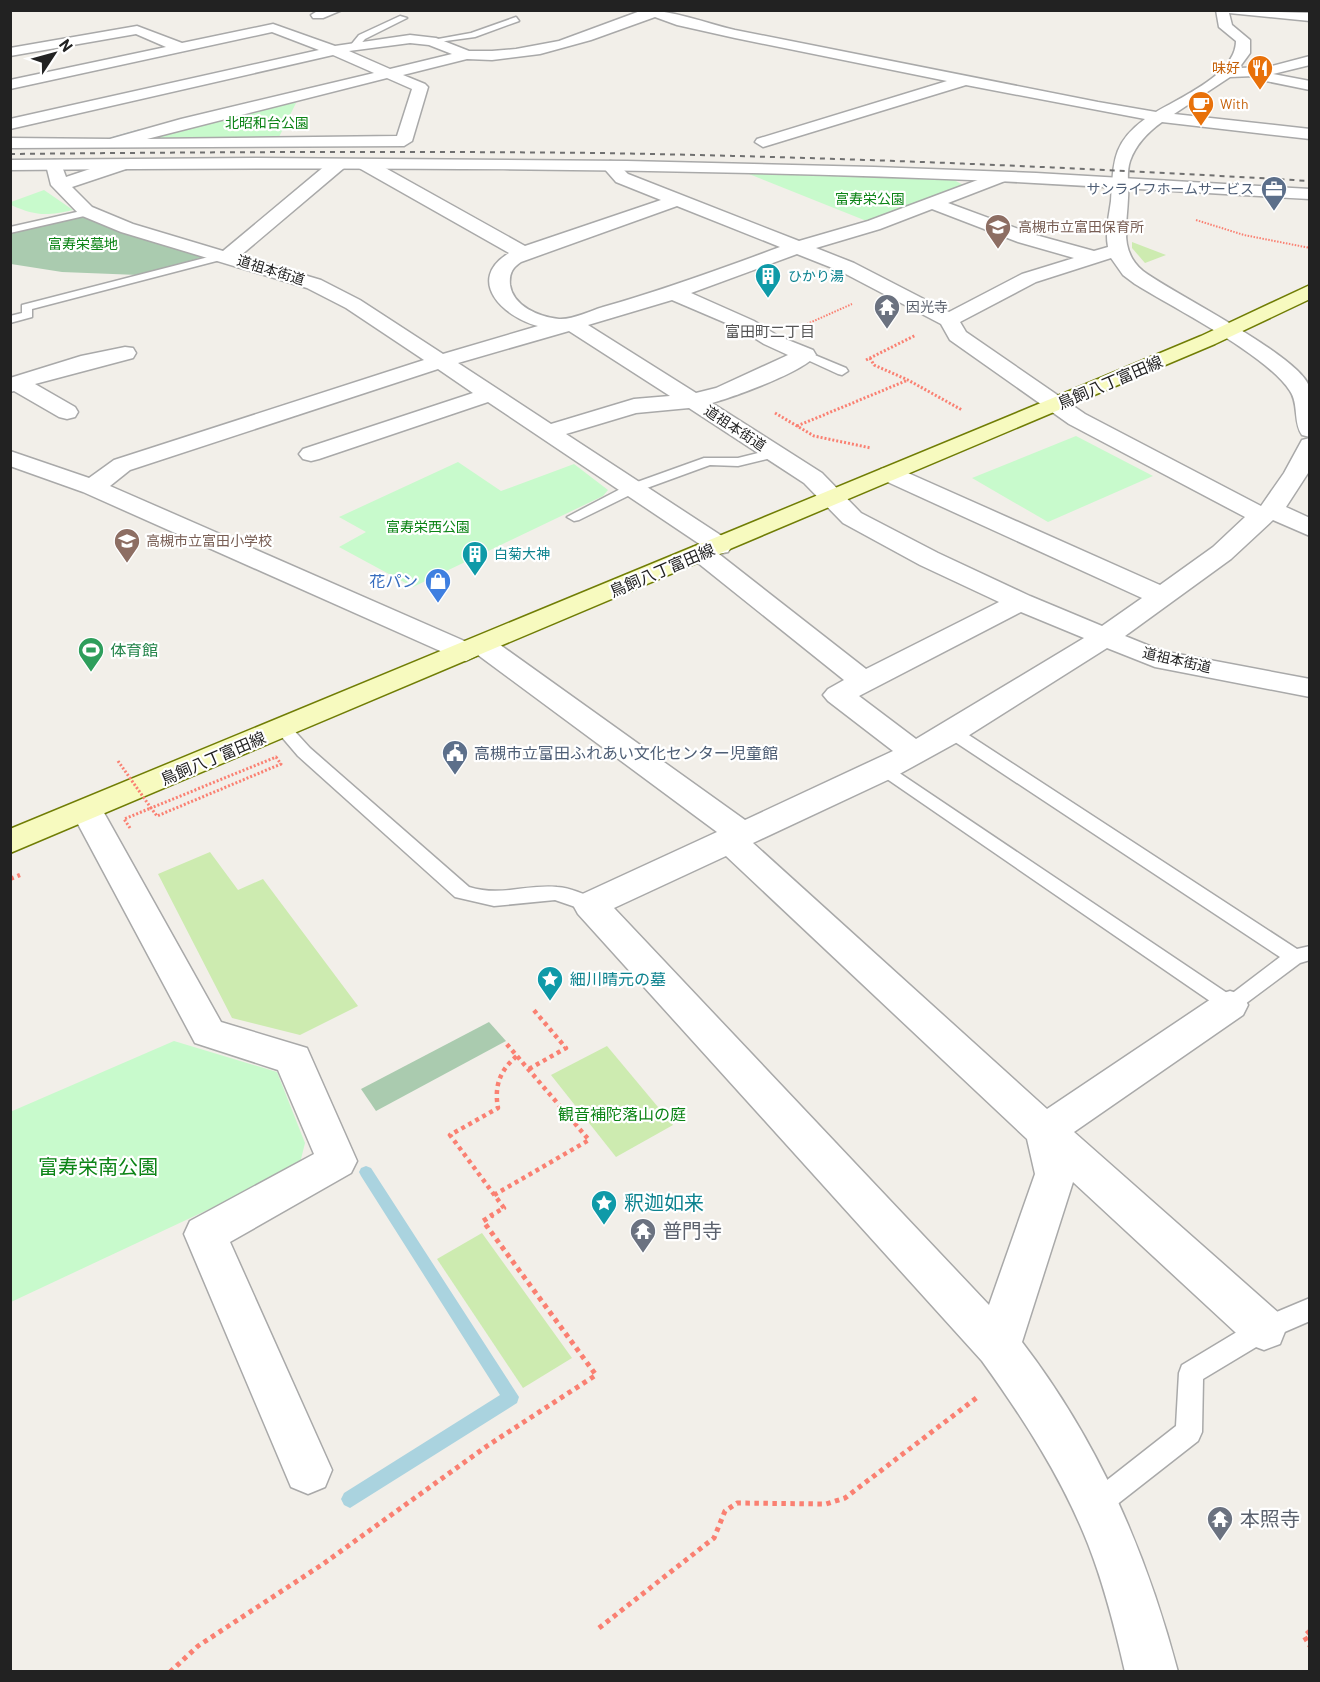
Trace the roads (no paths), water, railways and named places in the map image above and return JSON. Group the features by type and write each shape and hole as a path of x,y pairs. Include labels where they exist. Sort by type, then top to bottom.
{"main road":[{"name":"鳥飼八丁富田線","path":"10,842 1056,405 1227,331 1310,291"}],"street":[{"path":"318,15 336,10"},
{"path":"1222,10 1226,27 1252,39 1222,79 1160,117 1132,140 1122,159 1120,174 1122,184 1115,236 1122,261 1141,279 1264,356 1301,389 1310,430"},
{"path":"1232,10 1310,18"},
{"path":"10,124 354,46 410,39 431,41 467,55 483,56 545,50 653,11 682,22 735,34 1098,107 1310,135"},
{"path":"1289,29 1310,23"},
{"path":"10,86 273,28 333,50 420,87 404,141 10,143"},
{"path":"10,52 137,30 181,48"},
{"path":"10,35 34,47"},
{"path":"1289,50 1310,58"},
{"path":"111,144 187,122 467,55"},
{"path":"1247,73 1310,58"},
{"path":"87,69 187,122"},
{"path":"1228,73 1247,73 1310,86"},
{"path":"763,142 968,80"},
{"path":"284,142 307,94"},
{"path":"1269,130 1299,114"},
{"path":"226,256 338,164"},
{"path":"365,164 523,253"},
{"path":"10,165 609,166 999,177 1310,194"},
{"path":"54,165 60,184 120,165"},
{"path":"609,166 622,178 675,201 847,267 890,288 949,320 957,336 1077,419 1267,513 1310,528"},
{"path":"92,487 122,465 442,361 673,293 932,203 999,177"},
{"name":"道祖本街道","path":"60,184 90,212 127,228 314,284 353,304 548,432 634,406 694,401 813,478 852,518 929,559 1020,602 1155,658 1310,688"},
{"path":"675,201 523,253 505,264 501,274 502,297 512,309 540,321 566,325 694,401 732,389 805,355"},
{"path":"932,203 1014,235 1093,257"},
{"path":"949,320 1029,278 1118,250"},
{"path":"673,293 747,325 771,340 805,355"},
{"path":"14,384 89,361 125,353"},
{"path":"14,384 66,412"},
{"path":"311,454 491,394"},
{"path":"548,432 631,489 710,549 864,682"},
{"path":"1152,1671 1132,1594 1097,1504 1072,1454 1006,1357 590,905 883,770 952,732 1104,638 1222,554 1267,513 1296,473 1310,445"},
{"path":"10,458 92,487 474,649 735,837 1045,1131 1264,1329"},
{"path":"890,474 1161,596"},
{"path":"914,752 838,695 1020,602"},
{"path":"87,811 208,1034 293,1059 337,1161 205,1234 308,1470"},
{"path":"1045,1131 1230,1005"},
{"path":"1006,1357 1055,1174 1045,1131"}],"lane":[{"path":"354,46 367,33 403,18"},
{"path":"431,41 472,35 516,19"},
{"path":"10,230 90,212"},
{"path":"18,218 45,222"},
{"path":"10,320 28,315 27,307 226,256"},
{"path":"805,355 842,371"},
{"path":"574,517 631,489 709,461 738,462 774,453"},
{"path":"283,729 303,752 462,892 499,899 558,892 576,897 590,905"},
{"path":"883,770 1230,1005 1302,955 952,732"},
{"path":"1097,1504 1189,1432 1191,1372 1264,1329 1310,1309"}],"waterway":[{"path":"105,140 140,131"},
{"path":"350,1499 511,1397 366,1172"}],"railway":[{"path":"10,154 598,153 954,163 1310,181"}],"place":[{"name":"味好","path":"1260,91"},
{"name":"With","path":"1201,127"},
{"name":"サンライフホームサービス","path":"1274,212"},
{"name":"高槻市立富田保育所","path":"998,250"},
{"name":"ひかり湯","path":"768,299"},
{"name":"因光寺","path":"887,330"},
{"name":"高槻市立富田小学校","path":"127,564"},
{"name":"白菊大神","path":"475,577"},
{"name":"花パン","path":"438,604"},
{"name":"体育館","path":"91,673"},
{"name":"高槻市立富田ふれあい文化センター児童館","path":"455,776"},
{"name":"細川晴元の墓","path":"550,1002"},
{"name":"釈迦如来","path":"604,1226"},
{"name":"普門寺","path":"643,1254"},
{"name":"本照寺","path":"1220,1542"}],"district":[{"name":"富田町二丁目","path":"770,332"}],"park label":[{"name":"北昭和台公園","path":"267,123"},
{"name":"富寿栄公園","path":"870,199"},
{"name":"富寿栄墓地","path":"83,244"},
{"name":"富寿栄西公園","path":"428,527"},
{"name":"観音補陀落山の庭","path":"622,1114"},
{"name":"富寿栄南公園","path":"98,1167"}]}
